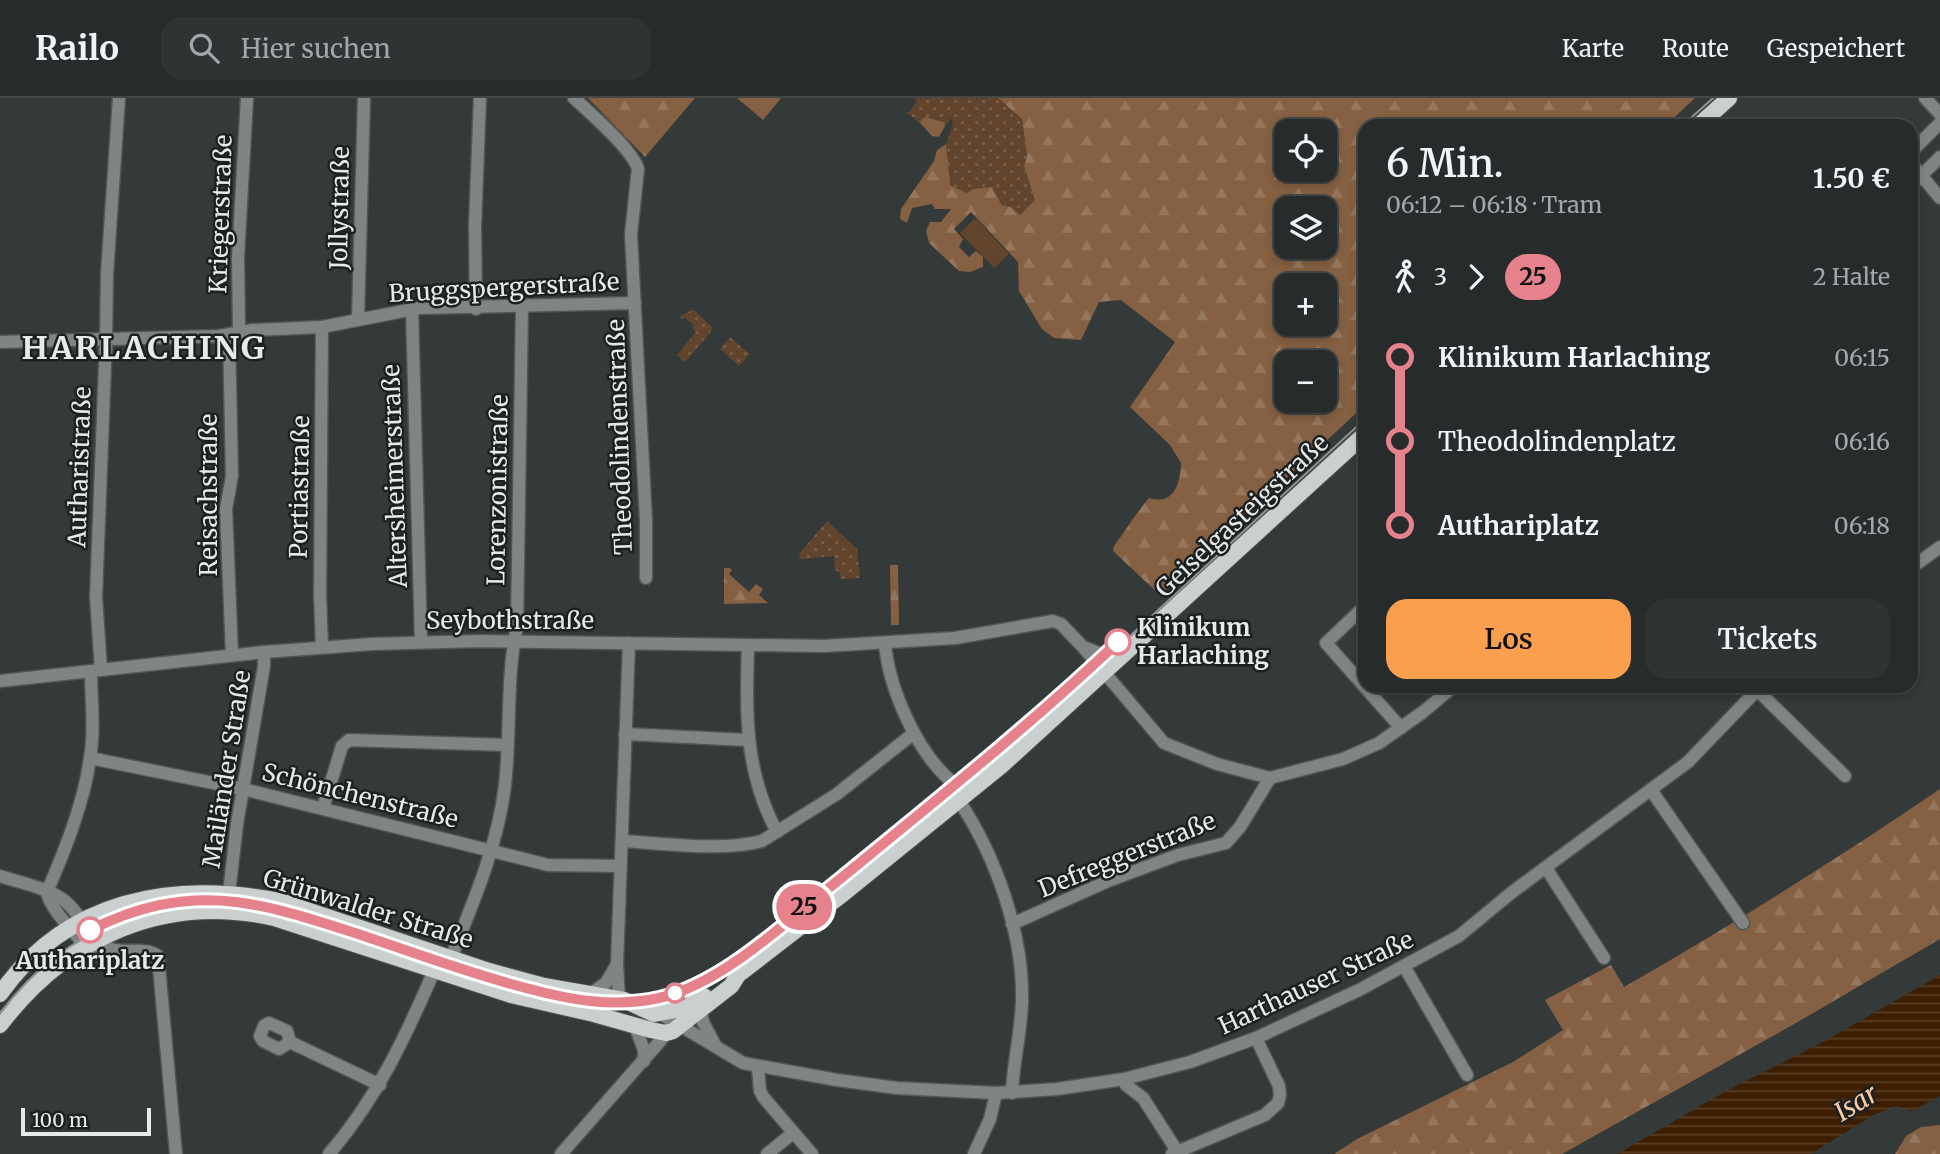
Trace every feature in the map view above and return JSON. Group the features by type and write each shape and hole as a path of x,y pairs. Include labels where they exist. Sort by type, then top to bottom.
{"main road":[{"path":"1706,119 1728,98"},
{"name":"Geiselgasteigstraße","path":"738,975 959,801 1131,649 1358,440"},
{"name":"Grünwalder Straße","path":"0,994 35,952 76,923 114,907 157,898 190,893 229,893 280,901 522,981 619,999 670,1024"},
{"name":"Grünwalder Straße","path":"0,1026 17,1003 43,977 94,942 121,929 169,914 193,910 237,911 289,922 523,999 635,1026 670,1024 738,975"},
{"path":"607,1018 618,1010 619,999"},
{"path":"670,1024 693,1009"}],"street":[{"name":"Autharistraße","path":"47,892 76,813 90,758 96,671 107,260 119,98"},
{"name":"Kriegerstraße","path":"234,333 247,98"},
{"name":"Jollystraße","path":"358,319 364,98"},
{"path":"476,309 475,201 480,98"},
{"name":"Theodolindenstraße","path":"574,98 626,149 638,169 631,228 646,521 646,578"},
{"path":"1925,98 1940,114"},
{"path":"1918,145 1940,123"},
{"path":"1918,179 1940,157"},
{"path":"1918,172 1940,198"},
{"name":"Bruggspergerstraße","path":"0,342 322,327 412,309 635,303"},
{"name":"Lorenzonistraße","path":"452,958 491,850 505,787 511,655 517,626 522,307"},
{"name":"Altersheimerstraße","path":"412,309 421,641"},
{"name":"Portiastraße","path":"322,327 322,647"},
{"name":"Reisachstraße","path":"232,655 226,509 232,477 234,333"},
{"path":"1918,563 1940,547"},
{"path":"1358,613 1326,643 1358,679"},
{"name":"Seybothstraße","path":"0,681 232,655 421,641 824,646 955,638 1047,621 1058,622 1082,646"},
{"path":"619,999 617,964 629,643"},
{"path":"885,644 893,684 915,733 951,781"},
{"path":"748,645 747,740 763,807 776,832"},
{"path":"1082,646 1104,655 1131,649"},
{"path":"1082,646 1164,743 1217,764 1270,778 1343,759 1380,743 1445,693"},
{"name":"Mailänder Straße","path":"229,893 264,652"},
{"path":"1370,693 1401,728"},
{"name":"Harthauser Straße","path":"670,1024 731,1058 758,1068 897,1088 1012,1093 1056,1089 1144,1074 1256,1038 1359,990 1459,936 1700,751 1752,693"},
{"path":"1762,693 1845,776"},
{"path":"622,841 718,845 762,841 837,794 915,733"},
{"path":"625,734 747,740"},
{"path":"323,808 342,746 349,740 507,745"},
{"name":"Schönchenstraße","path":"90,758 243,789 548,865 620,866"},
{"name":"Defreggerstraße","path":"1012,924 1108,881 1178,855 1226,843 1240,827 1270,778"},
{"path":"1651,790 1743,923"},
{"path":"959,801 992,864 1012,924 1021,976 1022,1004 1012,1093"},
{"path":"1546,868 1604,958"},
{"path":"0,876 47,892 50,903 76,923 94,942 112,950 150,951 158,956 176,1154"},
{"path":"589,995 606,983 617,964"},
{"path":"1405,966 1467,1075"},
{"path":"329,1154 365,1109 380,1085 434,971"},
{"path":"693,1009 717,1049"},
{"path":"561,1154 644,1061 670,1024"},
{"path":"635,1026 644,1050 644,1061"},
{"path":"1124,1079 1126,1085 1143,1098 1183,1151 1265,1115 1278,1103 1279,1086 1256,1038"},
{"path":"290,1042 380,1085"},
{"path":"758,1068 760,1091 812,1154"},
{"path":"1143,1098 1146,1082 1144,1074"},
{"path":"974,1154 990,1119 996,1093"},
{"path":"767,1154 793,1133"}],"shaded area":[{"path":"913,98 998,98 1022,119 1027,156 1024,166 1035,200 1020,215 949,185 946,144 953,125 951,118 945,126 943,121 926,117 922,118 920,123 906,112 910,112 917,100"},
{"path":"975,218 1009,254 994,268 960,233"},
{"path":"693,309 712,327 711,332 685,362 677,355 696,332 692,328 694,325 680,317"},
{"path":"730,337 750,354 739,366 720,349"},
{"path":"827,521 857,549 860,578 840,579 840,573 835,570 834,556 800,559 799,554"}],"green space":[{"path":"588,98 695,98 645,157"},
{"path":"737,98 781,98 763,120"},
{"path":"998,98 1695,98 1672,119 1358,119 1358,411 1160,595 1113,551 1149,498 1164,499 1170,496 1177,486 1181,463 1170,445 1130,407 1175,342 1121,300 1099,302 1081,340 1054,338 1042,329 1019,291 1018,262 971,212 954,229 963,239 959,247 969,257 976,251 983,257 983,267 970,272 959,271 929,243 926,231 930,222 941,222 951,209 935,209 932,204 912,208 907,223 900,219 901,209 934,161 937,150 946,144 950,185 967,193 973,189 992,187 1002,206 1011,207 1020,215 1035,200 1024,166 1027,156 1022,119"},
{"path":"926,117 944,122 945,126 939,137 932,136 920,123"},
{"path":"890,565 898,565 899,625 891,625"},
{"path":"724,568 730,568 732,570 729,574 749,592 756,584 763,589 759,595 768,603 724,604"},
{"path":"1940,789 1940,939 1562,1154 1334,1154 1357,1139 1513,1062 1563,1030 1545,1000 1611,965 1624,987 1784,891"},
{"path":"1940,1125 1940,1154 1895,1154 1906,1136 1921,1127"}],"water":[{"name":"Isar","path":"1940,975 1940,1096 1912,1111 1896,1106 1873,1115 1811,1154 1617,1154 1728,1090 1825,1041"}],"tram line":[{"path":"1690,119 1713,98"},
{"path":"0,1014 26,983 55,957 87,936 122,920 158,910 196,905 235,905 274,911 486,981 560,1000 591,1005 634,1006 693,991 742,961 1051,709 1358,425"},
{"name":"25","path":"90,930 148,907 183,901 241,901 289,911 538,992 604,1003 629,1003 663,998 699,984 740,958 956,785 1118,642"}],"place":[{"name":"Klinikum Harlaching","path":"1118,642"},
{"name":"Authariplatz","path":"90,930"}],"district":[{"name":"HARLACHING","path":"144,348"}]}
